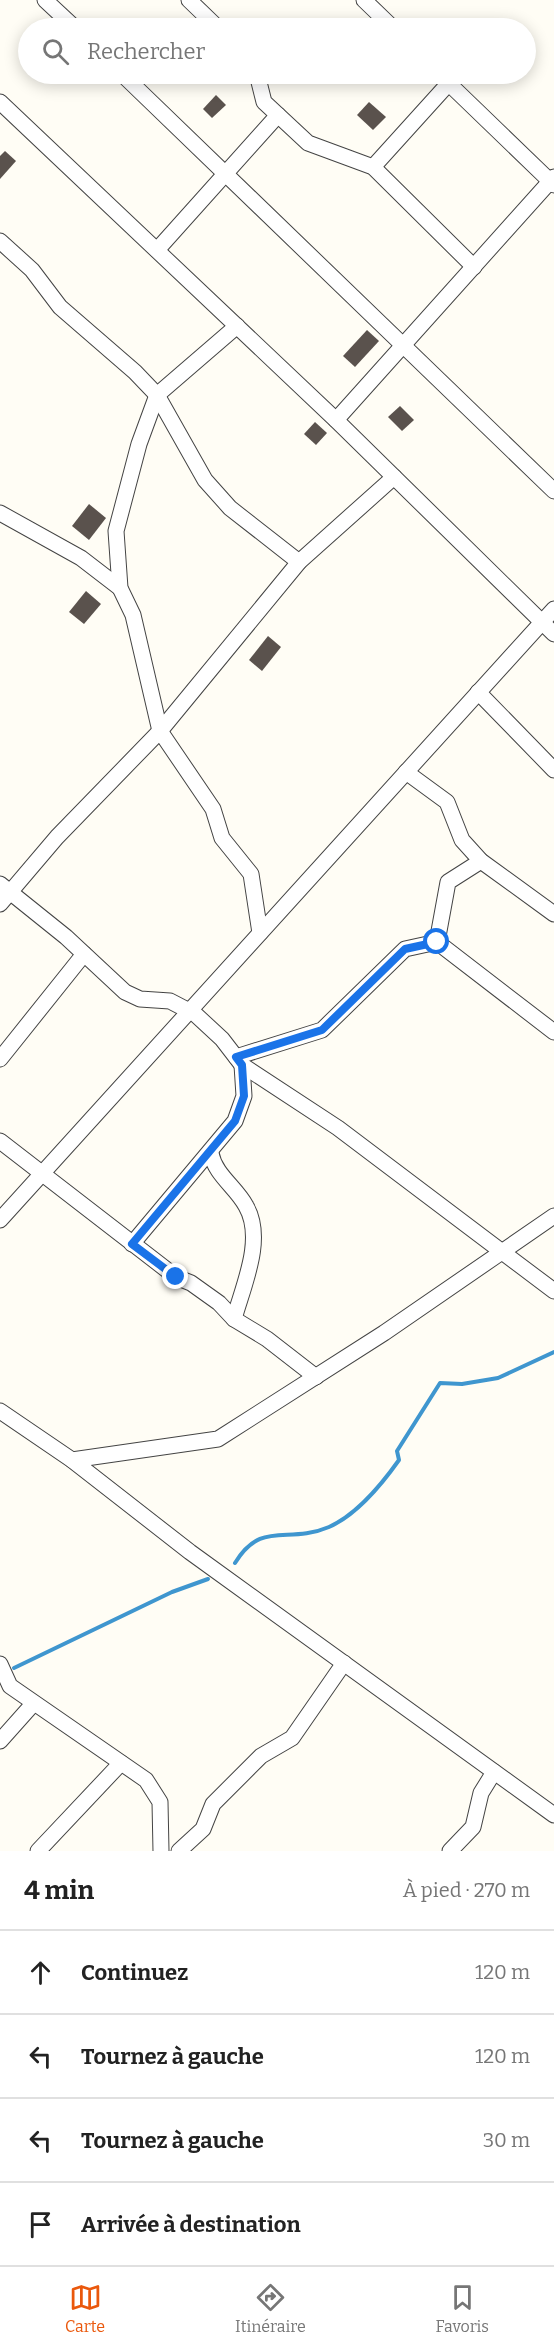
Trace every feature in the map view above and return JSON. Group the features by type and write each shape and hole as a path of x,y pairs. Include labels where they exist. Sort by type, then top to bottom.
{"street":[{"path":"45,0 64,18"},
{"path":"189,0 208,18"},
{"path":"364,0 383,18"},
{"path":"132,84 554,491"},
{"path":"260,84 264,102 308,143 373,167 474,267"},
{"path":"373,167 439,84"},
{"path":"336,420 553,181 450,84"},
{"path":"0,102 336,420 554,634"},
{"path":"157,250 278,115"},
{"path":"0,241 32,270 60,307 135,372 157,395 205,480 230,508 299,562"},
{"path":"237,326 157,395 139,444 116,531 120,588 133,615 160,731 213,809 222,838 251,874 260,933"},
{"path":"0,904 5,887 160,731 299,562 394,477"},
{"path":"0,513 81,558 120,588"},
{"path":"0,1220 554,609"},
{"path":"478,692 554,770"},
{"path":"406,772 447,802 462,840 481,861 554,914"},
{"path":"437,942 448,882 481,861"},
{"path":"5,887 125,992 140,999 170,1001 189,1011 222,1039 239,1061 338,1128 554,1291"},
{"path":"239,1061 322,1030 405,949 437,942 554,1032"},
{"path":"0,1059 84,954"},
{"path":"132,1244 211,1153 235,1121 244,1096 239,1061"},
{"path":"0,1141 176,1277 191,1283 219,1303 234,1319 267,1339 316,1377"},
{"path":"211,1153 218,1171 247,1207 255,1229 248,1269 234,1319"},
{"path":"72,1460 218,1440 316,1377 554,1216"},
{"path":"0,1411 72,1460 190,1552 554,1815"},
{"path":"179,1851 203,1829 213,1804 261,1755 292,1738 344,1663"},
{"path":"0,1664 10,1686 33,1704 146,1779 160,1802 161,1851"},
{"path":"0,1741 33,1704"},
{"path":"39,1851 121,1763"},
{"path":"450,1851 473,1827 481,1794 494,1772"}],"building":[{"path":"216,95 226,105 212,118 203,109"},
{"path":"369,102 386,117 373,130 357,115"},
{"path":"5,151 16,161 0,179 0,156"},
{"path":"367,330 379,341 355,367 343,356"},
{"path":"400,406 414,420 402,431 388,417"},
{"path":"315,422 327,433 316,445 304,434"},
{"path":"89,504 106,518 89,540 72,526"},
{"path":"86,591 101,604 84,624 69,612"},
{"path":"268,636 281,647 262,671 249,660"}],"waterway":[{"path":"235,1563 255,1541 276,1535 314,1532 339,1522 359,1507 399,1460 397,1451 440,1383 462,1384 498,1378 554,1352"},
{"path":"14,1668 172,1592 208,1579"}],"route":[{"path":"176,1277 132,1244 211,1153 235,1121 244,1096 242,1065 236,1057 322,1030 405,949 437,942"}]}
